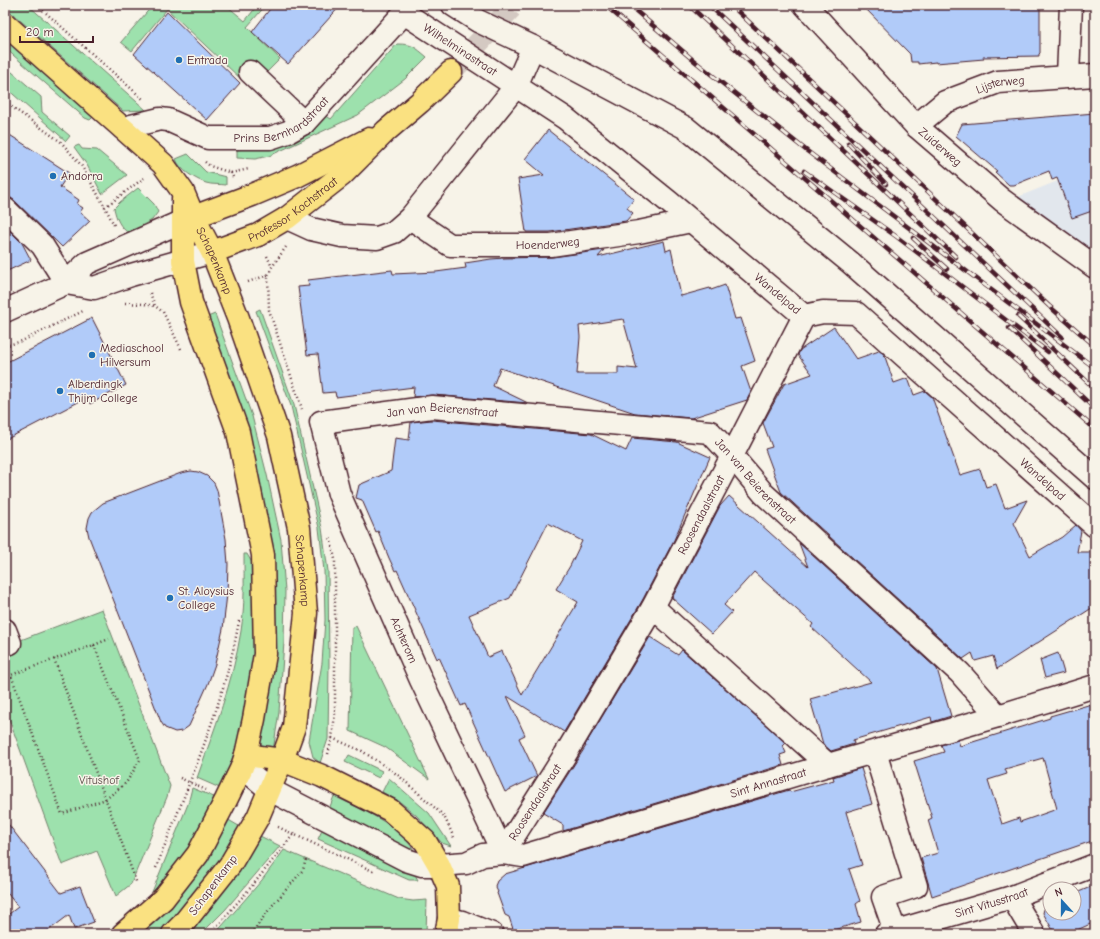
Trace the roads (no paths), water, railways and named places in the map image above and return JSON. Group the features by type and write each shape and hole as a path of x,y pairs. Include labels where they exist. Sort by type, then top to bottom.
{"main road":[{"name":"Schapenkamp","path":"5,24 163,164 182,192 188,218 183,261 191,302 238,432 263,555 265,654 244,761 198,854 163,898 123,934"},
{"name":"Professor Kochstraat","path":"212,252 258,235 287,218 342,175 386,131 420,102 451,72"},
{"name":"Professor Kochstraat","path":"188,218 247,197 297,176 386,131"},
{"name":"Schapenkamp","path":"173,934 183,924 230,865 258,817 270,790 294,727 306,613 299,528 279,436 238,318 212,252 188,218"},
{"path":"244,761 282,760 322,776 390,810 425,841 439,865 448,886 448,926"}],"street":[{"path":"453,5 478,21 533,47 686,128 851,263 1095,478"},
{"name":"Zuiderweg","path":"805,5 916,126 1002,200 1095,268"},
{"path":"1068,76 1072,5"},
{"name":"Wilhelminastraat","path":"404,13 516,86"},
{"name":"Prins Bernhardstraat","path":"123,128 160,119 168,120 208,138 270,138 288,132 304,123 404,13"},
{"path":"287,218 311,229 342,236 377,238 394,232 410,218 516,86 533,47"},
{"path":"250,72 304,123"},
{"name":"Lijsterweg","path":"916,126 945,102 998,82 1095,75"},
{"name":"Wandelpad","path":"516,86 565,118 804,316 823,312 856,313 1095,526"},
{"path":"5,209 42,245 66,283 94,288 131,275 183,261"},
{"path":"5,311 66,283 88,263 188,218"},
{"name":"Hoenderweg","path":"410,218 450,244 550,245 639,232 691,221"},
{"name":"Professor Kochstraat","path":"183,261 212,252"},
{"name":"Roosendaalstraat","path":"503,853 565,755 653,607 804,316"},
{"name":"Jan van Beierenstraat","path":"321,422 432,407 710,432 764,494 960,673 998,716"},
{"name":"Achterom","path":"321,422 339,494 421,680 503,853"},
{"path":"653,607 828,765"},
{"name":"Sint Annastraat","path":"439,865 466,862 483,855 503,853 523,856 1095,686"},
{"path":"875,752 916,886 883,897 890,933"},
{"path":"244,761 270,790 406,860 422,865 439,865"},
{"name":"Sint Vitusstraat","path":"890,933 1012,897 1095,865"},
{"path":"1012,897 1034,934"},
{"path":"448,926 462,922 492,934"}],"tunnel":[{"path":"451,72 514,5"}],"railway":[{"path":"605,5 1095,429"},
{"path":"629,5 692,59 807,151 1095,368"},
{"path":"689,5 956,257"},
{"path":"709,5 1062,337"},
{"path":"731,5 1049,306 1095,346"},
{"path":"848,143 886,184"},
{"path":"804,171 897,237 1048,352"},
{"path":"913,238 947,269"},
{"path":"1018,316 1095,389"},
{"path":"1009,328 1095,409"}],"place":[{"name":"Entrada","path":"179,60"},
{"name":"Andorra","path":"53,176"},
{"name":"Mediaschool Hilversum","path":"92,355"},
{"name":"Alberdingk Thijm College","path":"60,391"},
{"name":"St. Aloysius College","path":"170,598"}],"park label":[{"name":"Vitushof","path":"99,780"}]}
